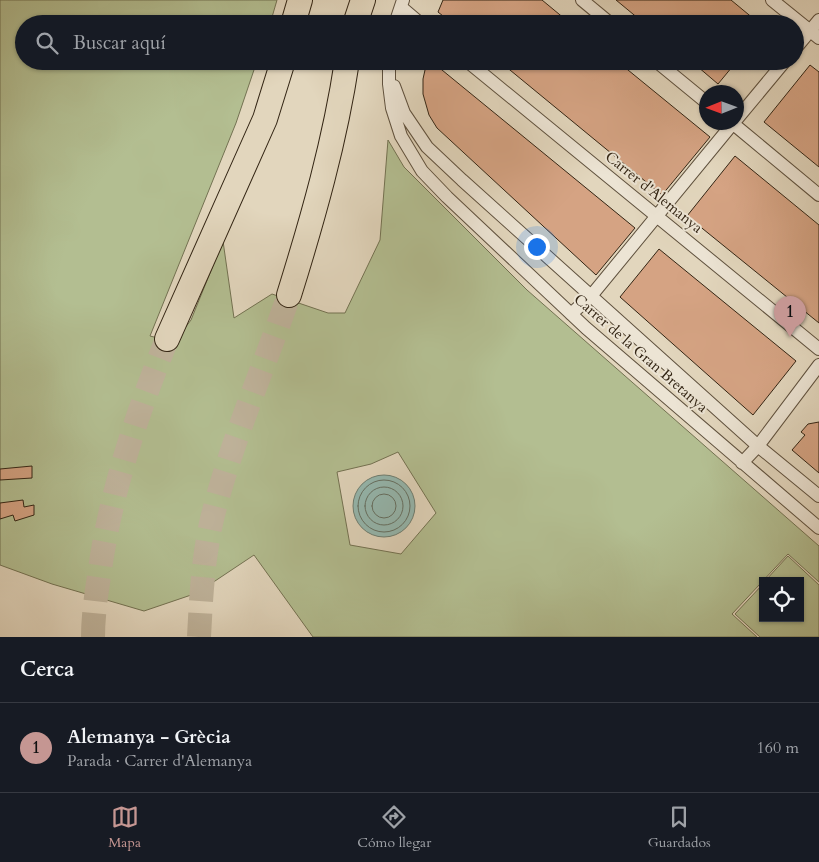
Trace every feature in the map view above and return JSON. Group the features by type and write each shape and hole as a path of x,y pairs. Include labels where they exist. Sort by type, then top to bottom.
{"highway":[{"path":"296,15 300,0"},
{"path":"353,15 354,0"},
{"path":"357,15 363,0"},
{"path":"166,339 265,119 279,70"},
{"path":"289,295 310,229 329,159 346,70"}],"street":[{"path":"582,0 600,15"},
{"path":"772,0 791,15"},
{"path":"402,3 413,15"},
{"path":"804,42 815,34 819,20"},
{"path":"804,25 815,34"},
{"name":"Carrer de la Gran Bretanya","path":"389,70 392,108 401,136 422,172 571,314 819,528"},
{"name":"Carrer de la Gran Bretanya","path":"390,70 404,113 427,147 758,446 819,496"},
{"name":"Carrer d'Alemanya","path":"478,70 819,349"},
{"path":"667,70 699,96"},
{"path":"744,110 777,70"},
{"path":"571,314 591,296 728,130"},
{"path":"743,130 819,194"},
{"path":"447,197 462,180"},
{"path":"742,463 758,446 819,365"}],"green space":[{"path":"0,0 277,0 273,15 15,15 15,70 254,70 236,123 150,336 174,342 191,320 223,241 234,318 272,294 328,313 345,313 380,240 388,140 404,167 527,290 819,546 819,582 788,554 767,577 759,577 759,585 732,614 757,637 313,637 254,555 197,593 144,611 52,584 0,565","holes":["398,452 436,513 401,554 350,545 337,472 371,464"]},
{"path":"788,556 819,585 819,637 760,637 735,614 759,588 759,622 804,622 804,577 769,577"}],"water":[{"path":"384,475 401,480 406,484 410,489 415,506 410,523 406,528 401,532 384,537 367,532 362,528 358,523 353,506 358,489 362,484 367,480"}],"building":[{"path":"443,0 542,0 560,15 442,15 438,12"},
{"path":"616,0 731,0 749,15 634,15"},
{"path":"810,65 819,72 819,167 764,122"},
{"path":"425,70 442,70 635,228 596,275 437,128 429,115 423,94"},
{"path":"510,70 628,70 699,128 699,130 710,137 662,195"},
{"path":"702,70 730,70 718,84"},
{"path":"735,156 819,225 819,323 687,216"},
{"path":"659,249 796,361 753,415 620,297"},
{"path":"819,422 819,473 792,450 805,435 801,432 808,424"},
{"path":"32,466 32,478 0,480 0,469"},
{"path":"23,500 24,507 34,505 34,515 15,521 13,515 0,519 0,503"}],"tunnel":[{"path":"199,637 204,563 212,519 228,462 289,295"},
{"path":"93,637 95,606 104,545 117,485 135,426 167,339"}],"place":[{"name":"Alemanya - Grècia","path":"790,337"}]}
